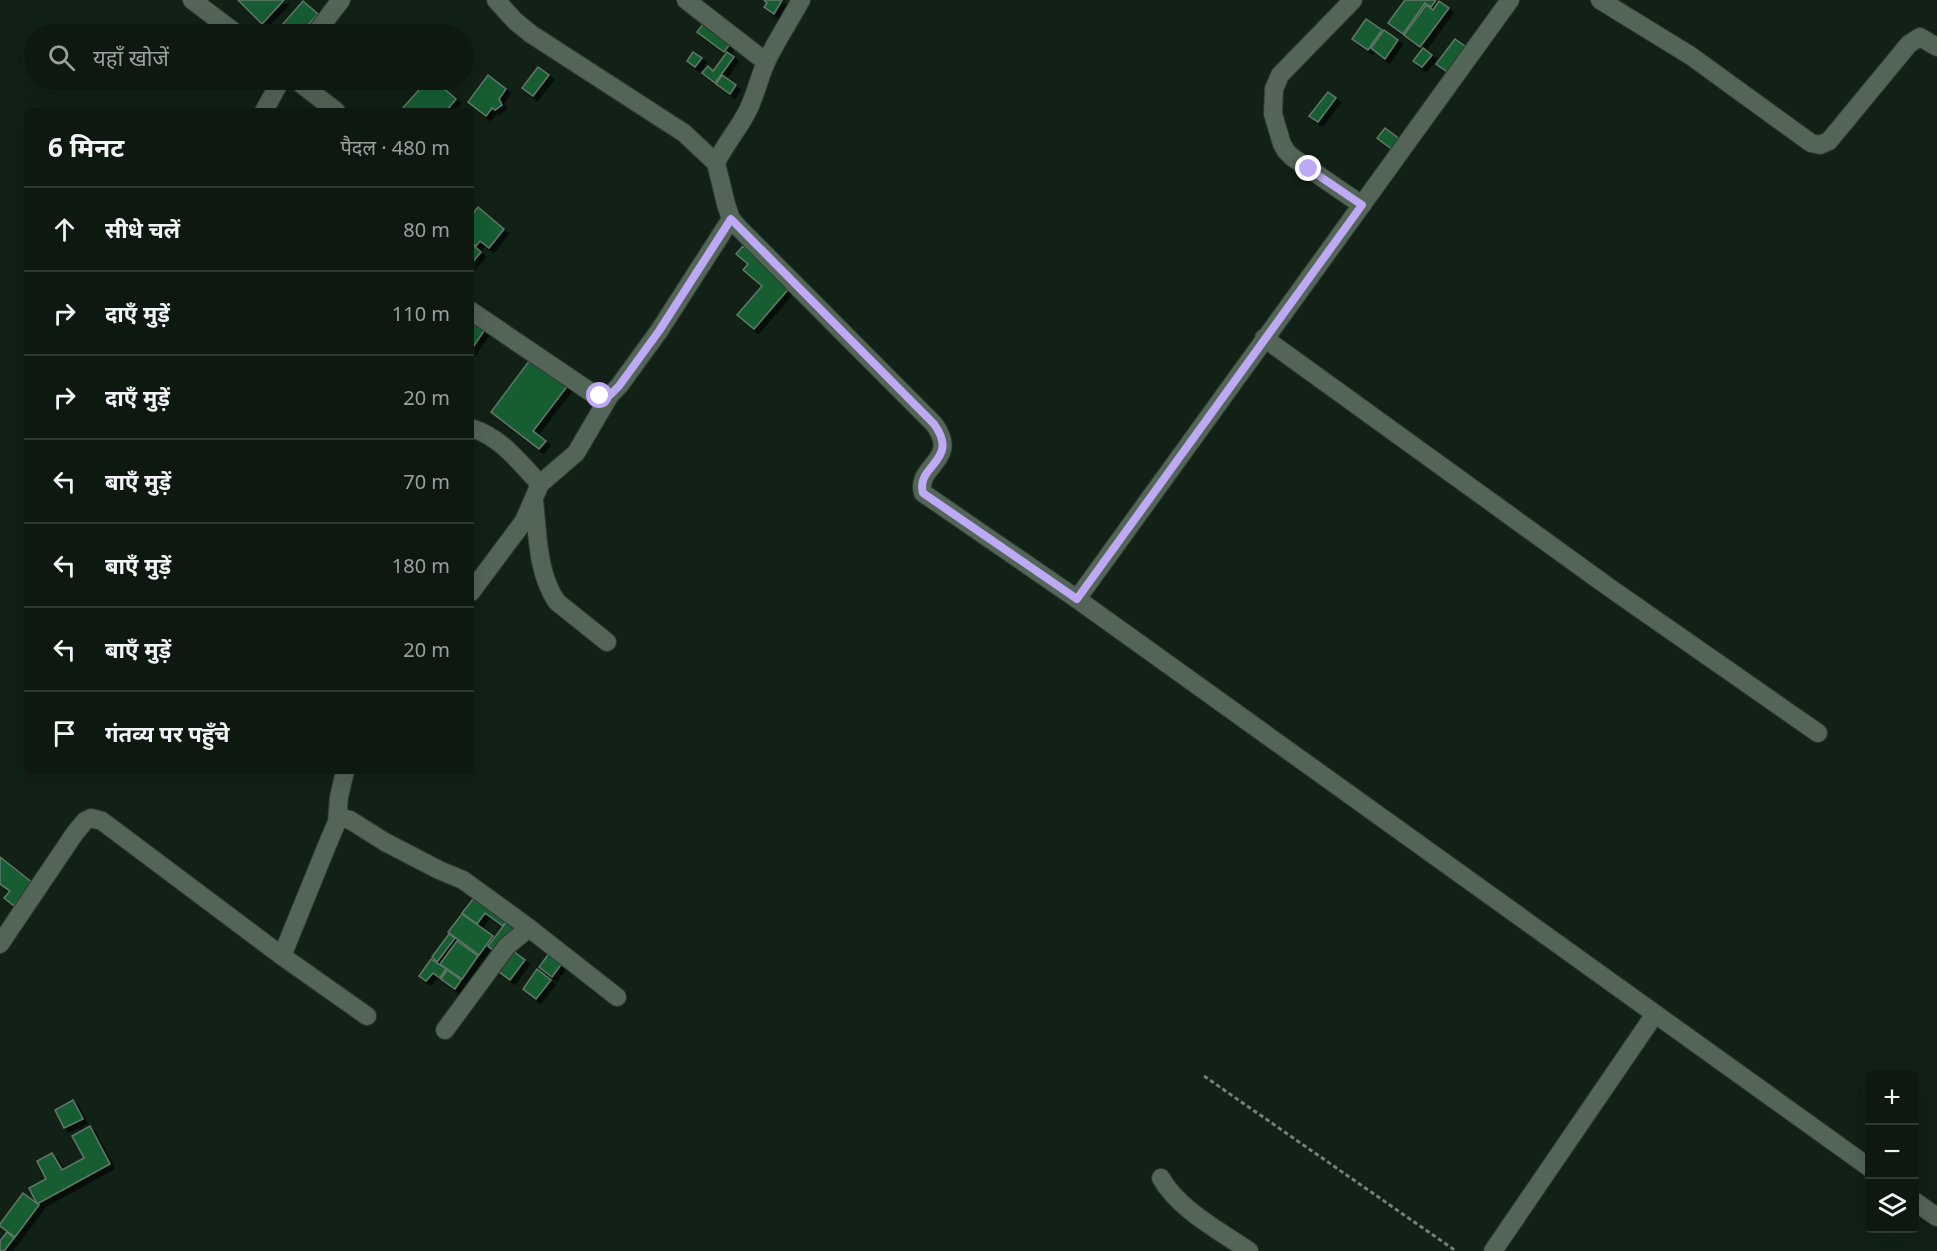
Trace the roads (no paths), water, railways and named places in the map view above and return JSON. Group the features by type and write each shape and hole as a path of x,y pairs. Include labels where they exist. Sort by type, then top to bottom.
{"street":[{"path":"192,0 224,24"},
{"path":"323,24 341,0"},
{"path":"496,0 515,21 531,34 684,134 716,163 731,219 934,424 941,434 943,452 924,479 923,493 1077,599 1865,1165"},
{"path":"686,0 766,62"},
{"path":"716,163 755,96 766,62 801,0"},
{"path":"1353,0 1280,75 1274,89 1273,108 1282,144 1292,157 1362,205"},
{"path":"1077,599 1510,0"},
{"path":"1600,0 1691,56 1811,143 1820,145 1829,141 1916,38 1920,37 1937,47"},
{"path":"266,108 276,90"},
{"path":"309,90 332,108"},
{"path":"474,588 524,521 537,492 576,453 610,395 659,331 731,219"},
{"path":"474,312 592,393 600,396 610,395"},
{"path":"1264,338 1610,588 1818,733"},
{"path":"474,429 507,449 537,492 542,570 551,594 557,602 607,642"},
{"path":"282,956 338,822 339,797 344,774"},
{"path":"0,944 75,833 91,818 102,821 282,956 367,1016"},
{"path":"338,822 343,818 350,820 385,842 462,880 529,928 617,997"},
{"path":"445,1030 507,946 529,928"},
{"path":"1493,1251 1655,1014"},
{"path":"1161,1178 1174,1196 1206,1222 1249,1251"},
{"path":"1919,1204 1937,1217"}]}
